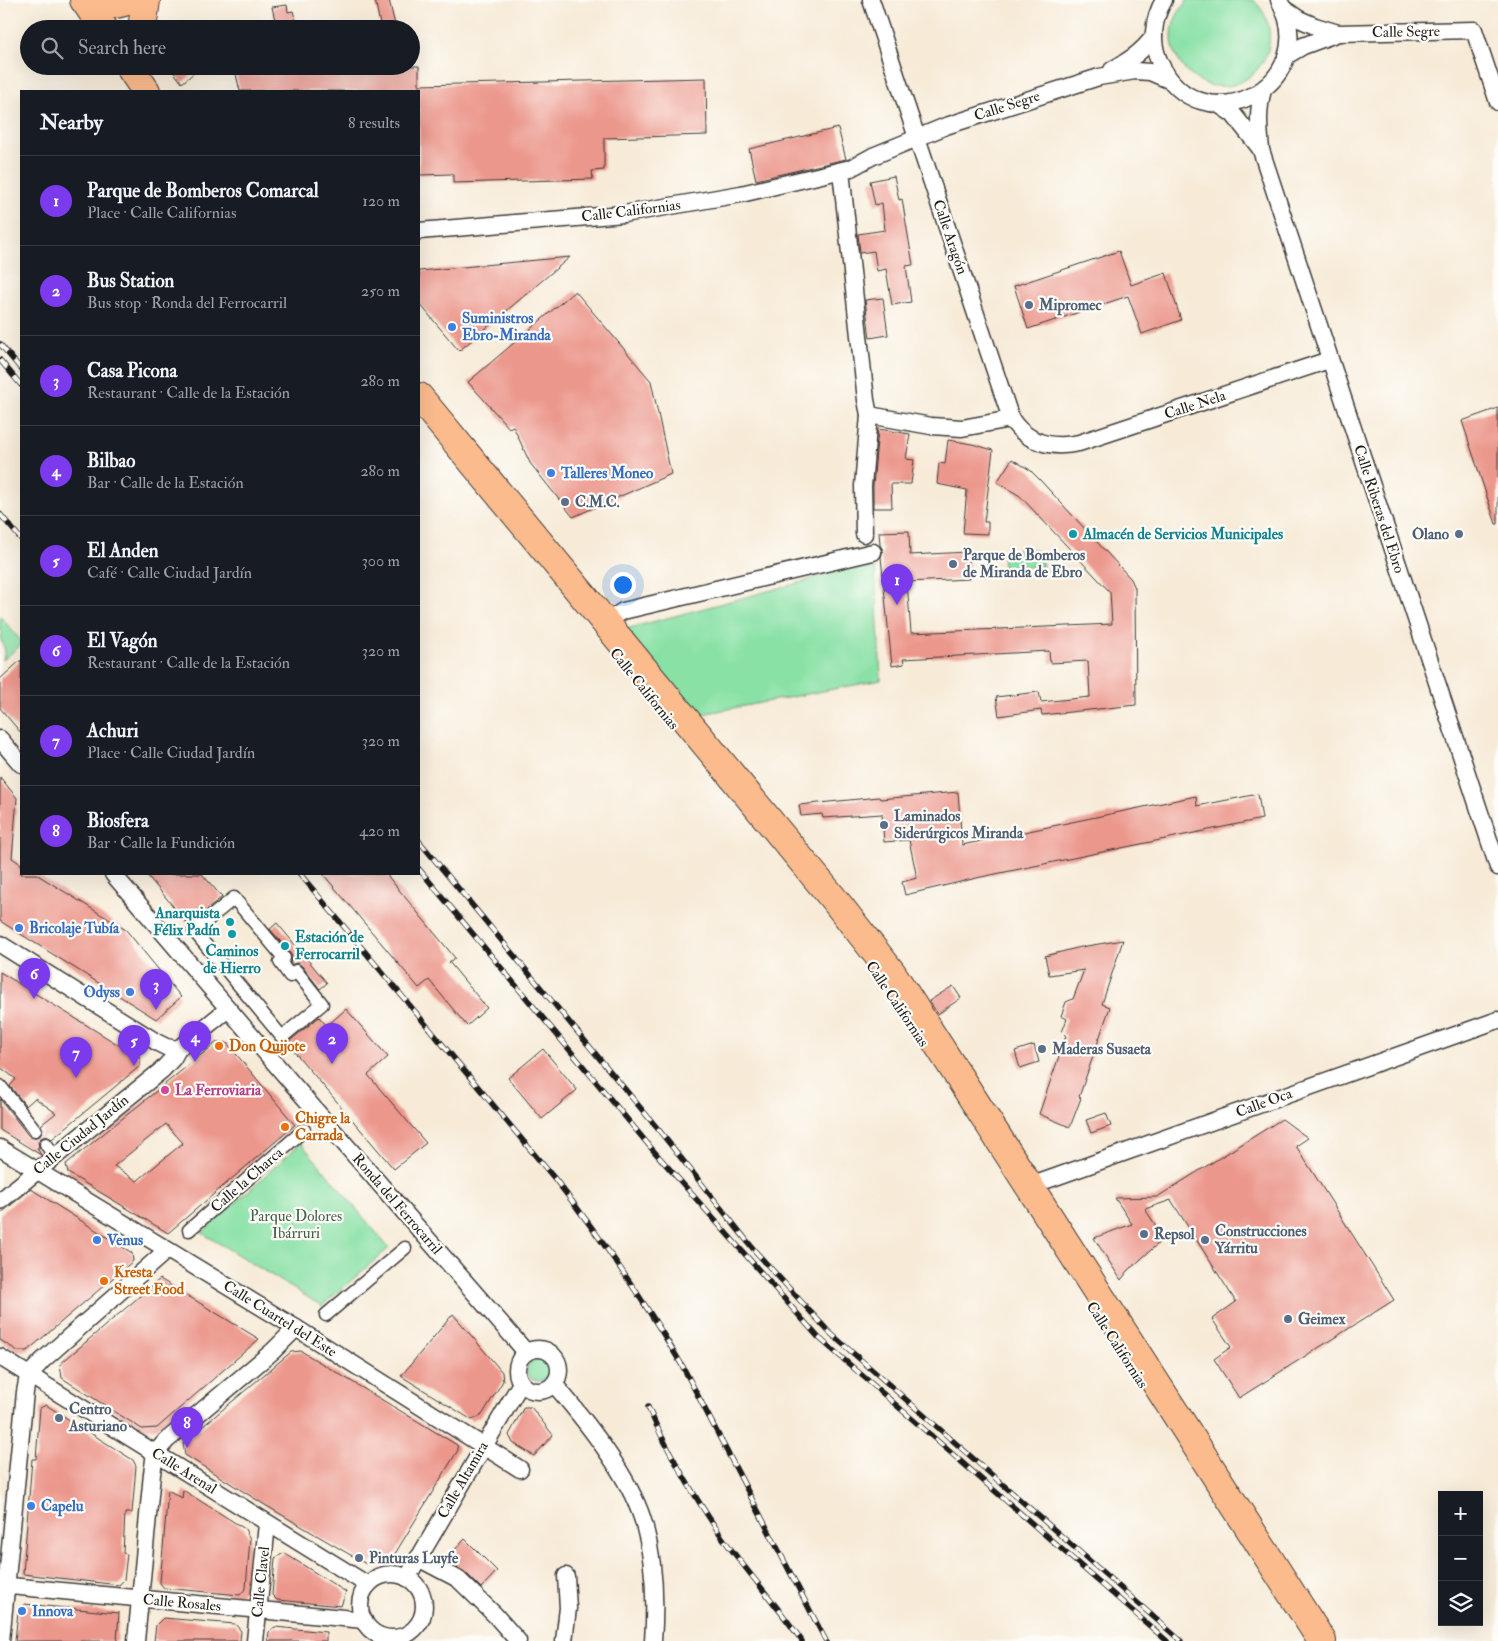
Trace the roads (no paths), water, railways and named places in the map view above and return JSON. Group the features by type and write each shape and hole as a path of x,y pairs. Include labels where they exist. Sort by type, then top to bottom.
{"highway":[{"path":"85,0 106,5 130,0"},
{"path":"85,0 98,20"},
{"path":"143,20 146,0"},
{"path":"135,75 145,90"},
{"path":"154,75 163,90"},
{"name":"Calle Californias","path":"420,398 875,950 913,1005 1322,1641"},
{"name":"Calle Californias","path":"420,419 865,958 960,1100 1307,1641"}],"street":[{"name":"Calle Aragón","path":"871,0 1011,419 1016,427 1035,441 1059,446"},
{"path":"1164,0 1156,18 1154,36 1158,60 1171,81 1183,92 1197,99 1218,104 1237,102 1255,95 1263,90 1274,78 1286,56 1289,37 1288,22 1281,4"},
{"name":"Calle Segre","path":"1281,4 1299,18 1315,26 1338,33 1474,30 1498,102"},
{"name":"Calle Segre","path":"1286,56 1303,46 1338,33"},
{"name":"Calle Segre","path":"1099,77 1134,58 1154,36"},
{"name":"Calle Segre","path":"917,138 946,126 1099,77 1134,70 1150,72 1171,81"},
{"name":"Calle Riberas del Ebro","path":"1263,90 1259,104 1258,122 1261,150 1498,867"},
{"name":"Calle Riberas del Ebro","path":"1218,104 1233,114 1261,150"},
{"name":"Calle Californias","path":"420,231 624,214 741,194 852,168 874,156 917,138"},
{"path":"841,171 869,415 863,486 864,534"},
{"name":"Calle Nela","path":"1059,446 1086,441 1329,360"},
{"path":"869,415 931,426 962,428 1011,419"},
{"path":"606,622 624,611 824,562 873,552"},
{"path":"0,739 20,763"},
{"name":"Ronda del Ferrocarril","path":"114,875 526,1352"},
{"path":"234,898 284,958 280,962 290,976 296,971 322,1004 282,1037 194,931 234,898"},
{"path":"0,944 158,1043 166,1047 178,1049"},
{"name":"Calle Ciudad Jardín","path":"0,1201 38,1170 51,1150 162,1070 178,1049 228,1009"},
{"name":"Calle Oca","path":"1030,1186 1498,1020"},
{"path":"0,1086 35,1130"},
{"name":"Calle la Charca","path":"189,1230 304,1130"},
{"name":"Calle Cuartel del Este","path":"0,1148 296,1328 520,1469"},
{"path":"326,1315 405,1248"},
{"path":"1,1641 3,1586 28,1376 43,1360 167,1250"},
{"path":"136,1641 155,1453 167,1440 273,1351 296,1328"},
{"path":"540,1348 555,1357 559,1370 558,1378 549,1388 537,1392 527,1389 521,1383 517,1375 517,1365 522,1355 526,1352 540,1348"},
{"name":"Calle Arenal","path":"0,1358 368,1585"},
{"name":"Calle Altamira","path":"407,1578 483,1445 521,1383"},
{"path":"554,1384 614,1463 638,1508 648,1539 654,1578 655,1611 653,1641"},
{"name":"Calle Clavel","path":"255,1641 267,1524"},
{"path":"418,1558 458,1579 496,1615 518,1641"},
{"path":"396,1574 407,1578 419,1590 423,1598 424,1606 419,1623 413,1630 398,1639 378,1634 364,1620 360,1602 368,1585 376,1578 386,1575 396,1574"},
{"path":"564,1641 568,1608 566,1576"},
{"name":"Calle Rosales","path":"3,1586 364,1620"}],"railway":[{"path":"0,344 20,368"},
{"path":"0,360 20,384"},
{"path":"0,514 20,538"},
{"path":"420,842 658,1129 755,1251 829,1332 1181,1641"},
{"path":"420,870 652,1149 818,1337 1167,1641"},
{"path":"301,875 555,1179 622,1271 683,1367 826,1641"},
{"path":"648,1407 673,1458 712,1522 802,1641"}],"place":[{"name":"Mipromec","path":"1029,305"},
{"name":"Suministros Ebro-Miranda","path":"452,327"},
{"name":"Talleres Moneo","path":"551,473"},
{"name":"C.M.C.","path":"565,502"},
{"name":"Almacén de Servicios Municipales","path":"1073,534"},
{"name":"Olano","path":"1459,534"},
{"name":"Parque de Bomberos de Miranda de Ebro","path":"953,564"},
{"name":"Parque de Bomberos Comarcal","path":"897,605"},
{"name":"Laminados Siderúrgicos Miranda","path":"884,825"},
{"name":"Anarquista Félix Padín","path":"230,922"},
{"name":"Bricolaje Tubía","path":"19,928"},
{"name":"Caminos de Hierro","path":"232,934"},
{"name":"Estación de Ferrocarril","path":"285,946"},
{"name":"Odyss","path":"130,992"},
{"name":"El Vagón","path":"34,999"},
{"name":"Casa Picona","path":"156,1010"},
{"name":"Don Quijote","path":"219,1046"},
{"name":"Maderas Susaeta","path":"1042,1049"},
{"name":"Bilbao","path":"195,1062"},
{"name":"Bus Station","path":"332,1064"},
{"name":"El Anden","path":"134,1066"},
{"name":"Achuri","path":"76,1078"},
{"name":"La Ferroviaria","path":"165,1090"},
{"name":"Chigre la Carrada","path":"285,1127"},
{"name":"Repsol","path":"1144,1234"},
{"name":"Venus","path":"97,1240"},
{"name":"Construcciones Yárritu","path":"1205,1240"},
{"name":"Kresta Street Food","path":"104,1281"},
{"name":"Geimex","path":"1288,1319"},
{"name":"Centro Asturiano","path":"59,1418"},
{"name":"Biosfera","path":"187,1448"},
{"name":"Capelu","path":"31,1506"},
{"name":"Pinturas Luyfe","path":"359,1558"},
{"name":"Innova","path":"22,1611"}],"park label":[{"name":"Parque Dolores Ibárruri","path":"296,1224"}]}
